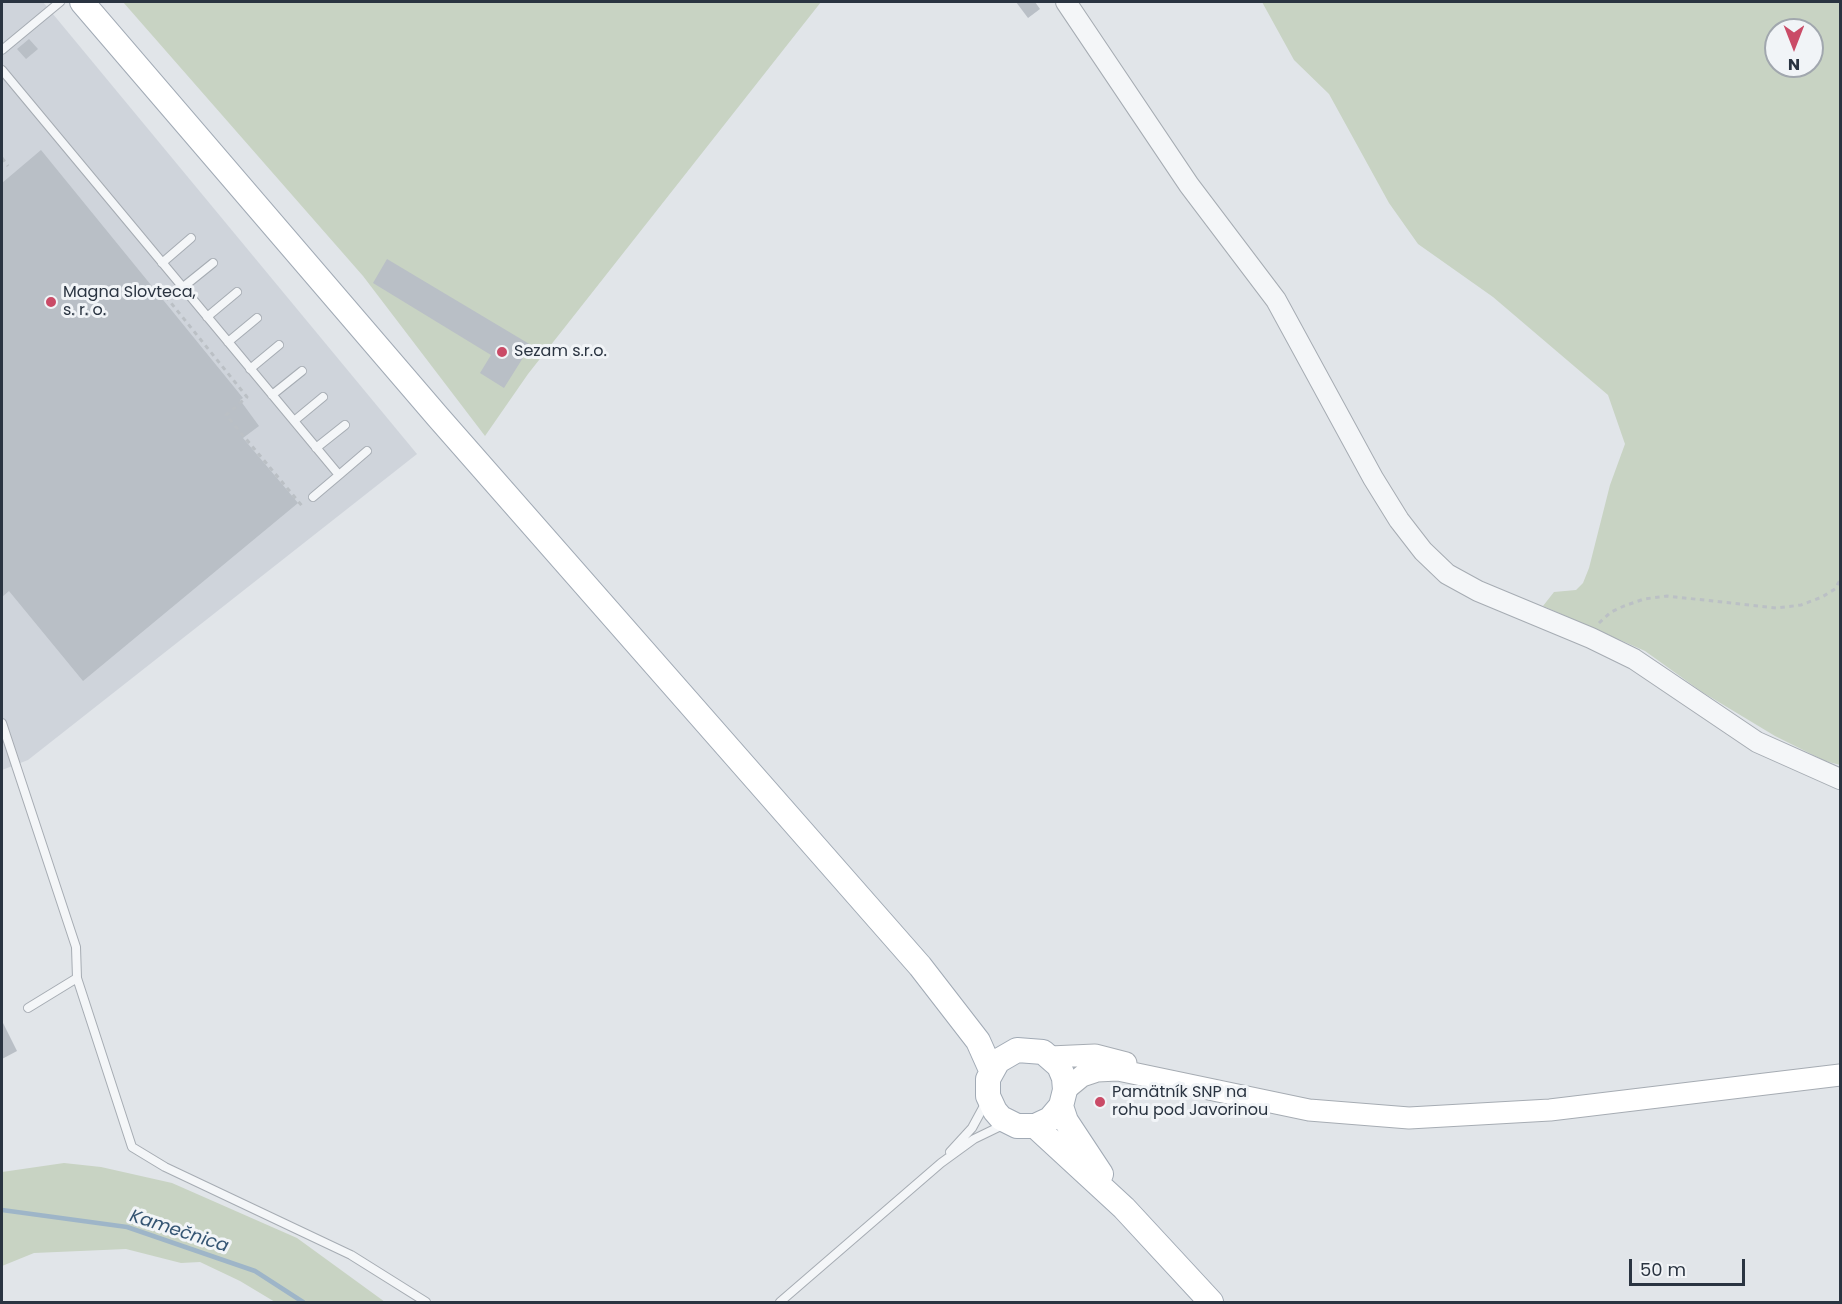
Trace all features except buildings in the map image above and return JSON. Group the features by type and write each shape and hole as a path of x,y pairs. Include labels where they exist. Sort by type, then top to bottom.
{"main road":[{"path":"82,2 431,408 920,966 978,1041 991,1070 988,1096 995,1111 1008,1122 1026,1127 1035,1126 1050,1119 1063,1098 1082,1076 1097,1071 1118,1070 1309,1110 1409,1118 1550,1110 1840,1076"},
{"path":"920,966 984,1030 1017,1050"},
{"path":"991,1070 1007,1054 1017,1050 1035,1050 1050,1057 1059,1066 1066,1121 1124,1208"},
{"path":"1050,1057 1083,1055 1107,1057 1189,1085"},
{"path":"1035,1126 1124,1208 1211,1302"}],"street":[{"path":"1066,2 1189,184 1276,300 1299,338 1373,478 1423,551 1447,574 1478,591 1591,638 1634,659 1757,742 1840,779"}],"lane":[{"path":"2,50 60,2"},
{"path":"2,70 339,475"},
{"path":"162,263 191,238"},
{"path":"183,288 213,263"},
{"path":"207,317 237,292"},
{"path":"228,342 257,318"},
{"path":"250,369 279,345"},
{"path":"272,395 302,371"},
{"path":"294,421 324,397"},
{"path":"316,448 345,425"},
{"path":"313,497 367,451"},
{"path":"2,723 76,947 76,978 132,1147 165,1167 351,1255 426,1302"},
{"path":"28,1008 76,978"},
{"path":"941,1163 972,1128 988,1096"},
{"path":"780,1302 941,1163 974,1139 1008,1122"}],"path":[{"path":"2,158 9,166"},
{"path":"168,282 167,298 247,397 226,415 303,507"},
{"path":"1591,638 1599,624 1611,612 1644,599 1684,596 1776,608 1801,604 1822,597 1835,589 1840,580"}],"shaded area":[{"path":"2,2 43,2 417,454 28,760 2,770"}],"green space":[{"path":"123,2 821,2 528,374 485,436 363,276"},
{"path":"1262,2 1840,2 1840,765 1825,761 1775,736 1702,692 1645,651 1543,606 1554,592 1576,590 1583,583 1589,568 1610,485 1625,444 1608,395 1493,297 1418,244 1389,203 1329,94 1294,60"},
{"path":"64,1163 101,1167 172,1183 297,1238 385,1302 275,1302 240,1281 200,1262 181,1263 126,1249 34,1253 2,1266 2,1172"}],"waterway":[{"name":"Kamečnica","path":"2,1210 127,1227 255,1271 303,1302"}],"place":[{"name":"Magna Slovteca, s. r. o.","path":"51,302"},
{"name":"Sezam s.r.o.","path":"502,352"},
{"name":"Pamätník SNP na rohu pod Javorinou","path":"1100,1102"}]}
